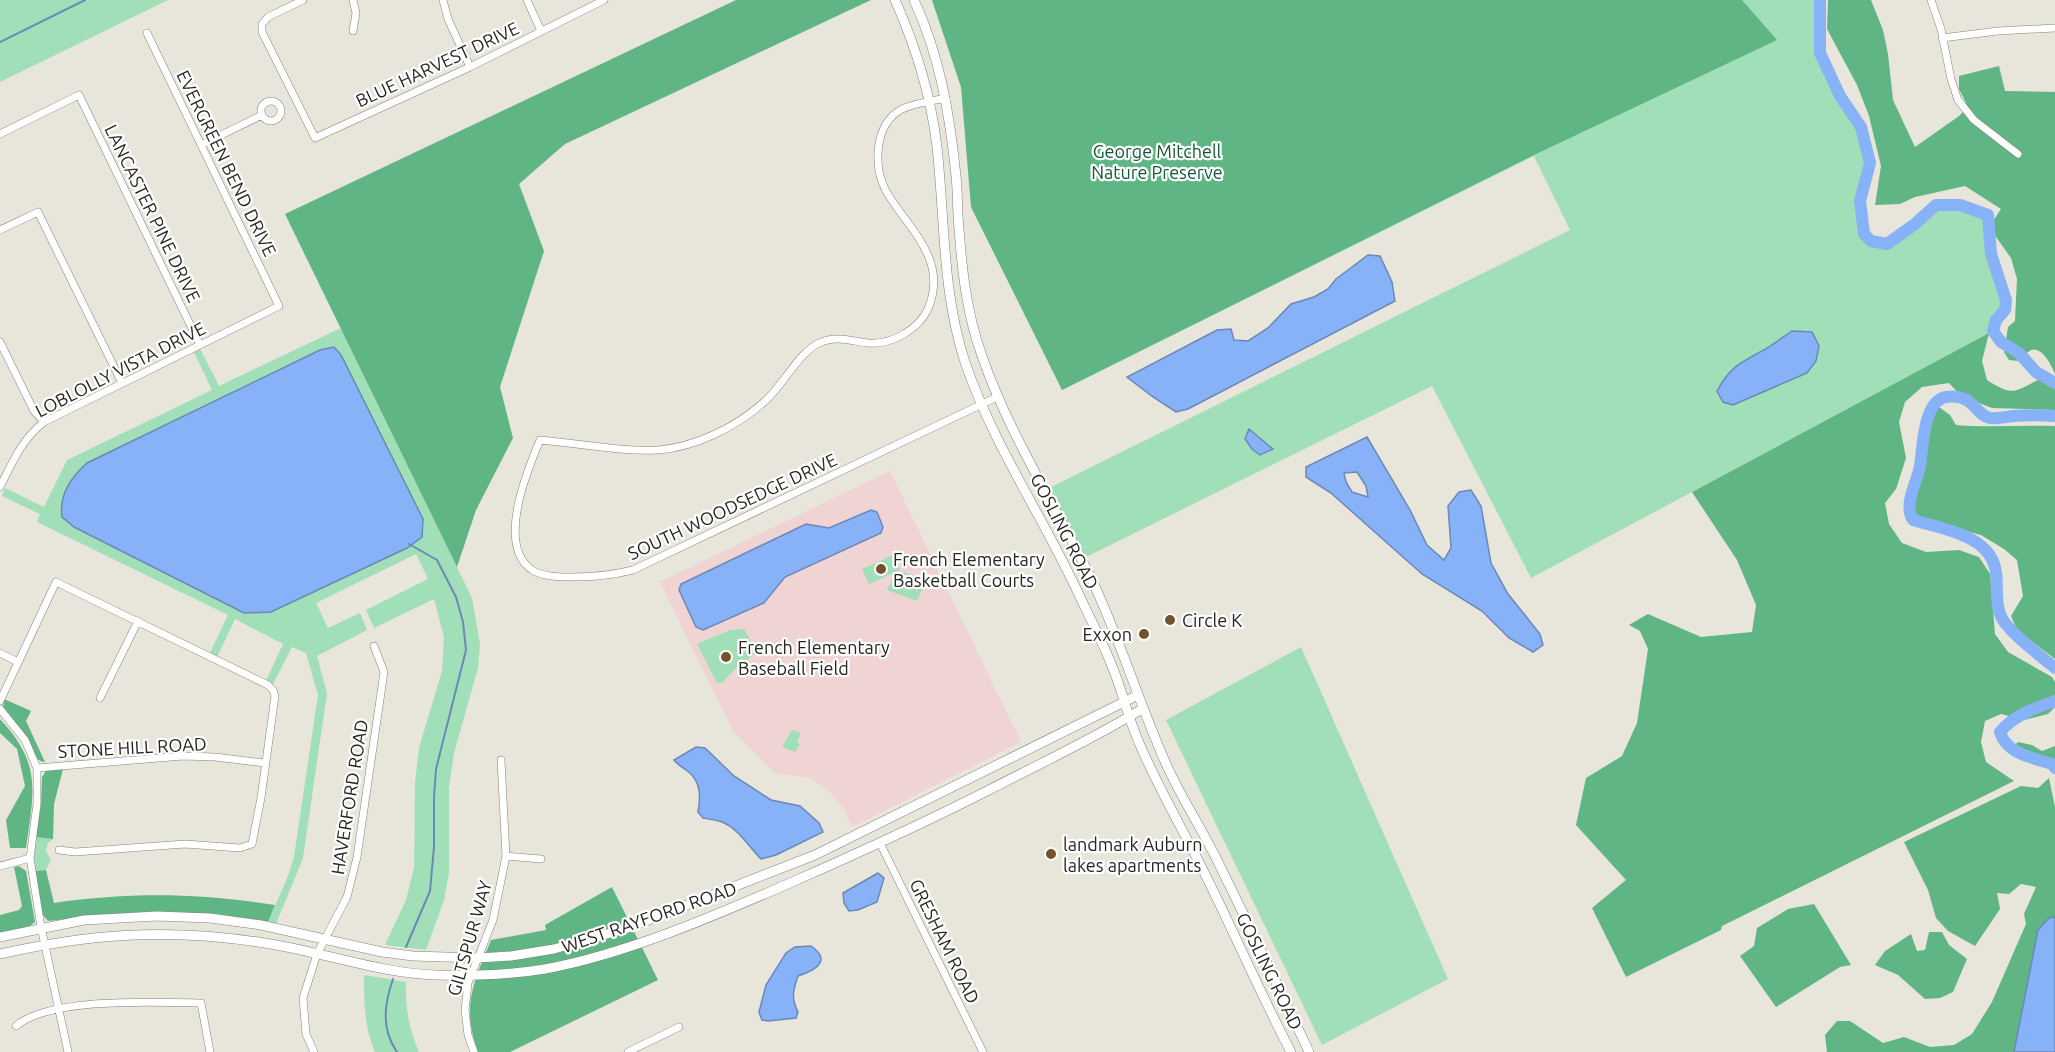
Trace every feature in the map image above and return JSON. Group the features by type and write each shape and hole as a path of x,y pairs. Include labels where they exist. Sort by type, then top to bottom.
{"main road":[{"name":"GOSLING ROAD","path":"895,0 912,42 930,102 938,149 944,252 951,306 964,359 995,435 1077,590 1103,646 1128,718 1147,760 1203,869 1291,1052"},
{"name":"GOSLING ROAD","path":"914,0 934,53 946,98 957,179 959,233 965,285 977,341 997,397 1012,430 1089,575 1142,709 1172,776 1217,860 1309,1052"},
{"name":"WEST RAYFORD ROAD","path":"0,937 84,920 157,916 210,918 261,925 382,952 413,956 478,958 511,956 554,949 588,941 668,913 815,855 1138,695"},
{"name":"WEST RAYFORD ROAD","path":"0,954 91,937 157,933 260,942 374,968 403,972 471,975 543,969 592,958 674,930 759,897 948,811 1142,709"},
{"path":"668,913 674,930"}],"street":[{"path":"280,105 294,98 262,32 261,24 268,17 303,0"},
{"path":"353,0 356,13 353,31"},
{"path":"443,0 448,19 470,66"},
{"path":"527,0 541,31"},
{"name":"BLUE HARVEST DRIVE","path":"294,98 315,138 470,66 604,0"},
{"path":"1931,0 1958,100 1974,120 2018,154"},
{"path":"1942,38 1998,30 2055,28"},
{"name":"EVERGREEN BEND DRIVE","path":"147,33 279,306"},
{"name":"LANCASTER PINE DRIVE","path":"0,134 79,95 200,345"},
{"path":"930,102 946,98"},
{"path":"268,101 275,101 280,105 282,112 276,120 266,120 262,115 262,105 268,101"},
{"name":"SOUTH WOODSEDGE DRIVE","path":"930,102 910,106 895,114 882,134 878,155 879,170 884,185 921,240 931,264 933,282 931,299 923,317 910,330 885,342 866,343 835,338 821,342 806,352 780,386 757,409 725,429 684,445 658,450 540,440 529,465 518,505 515,537 520,555 537,573 565,577 589,577 633,570 997,397"},
{"path":"201,145 262,115"},
{"path":"0,230 38,212 122,383"},
{"name":"LOBLOLLY VISTA DRIVE","path":"0,488 20,448 33,430 44,422 279,306"},
{"path":"0,342 34,411 44,422"},
{"path":"0,701 56,582 270,686 275,696 252,844 240,848 185,844 75,852 59,850"},
{"path":"100,698 138,621"},
{"name":"HAVERFORD ROAD","path":"314,1052 306,1034 303,998 317,954 346,897 357,857 384,672 374,646"},
{"path":"0,653 18,662"},
{"path":"0,709 25,740 37,768 37,804 30,858 41,927 68,1052"},
{"name":"STONE HILL ROAD","path":"37,768 183,756 265,763"},
{"name":"GILTSPUR WAY","path":"474,1052 468,1035 465,1010 471,975 493,920 506,856 501,760"},
{"name":"GRESHAM ROAD","path":"880,843 984,1052"},
{"path":"506,856 541,859"},
{"path":"0,866 30,858"},
{"path":"16,1026 30,1016 121,1001 201,1003 210,1052"},
{"path":"628,1052 679,1027"}],"shaded area":[{"path":"890,471 1021,742 852,827 844,809 829,791 811,778 775,773 733,731 660,582"}],"green space":[{"path":"0,0 168,0 0,82"},
{"path":"736,0 871,0 565,144 519,184 544,251 500,387 513,438 476,510 457,567 285,214"},
{"path":"932,0 1820,0 1820,53 1840,96 1861,127 1870,163 1860,201 1864,234 1871,241 1887,244 1936,205 1960,205 1988,215 1991,254 2006,300 2005,310 1996,320 1993,331 1531,578 1432,386 1082,559 1045,490 1570,230 1534,156 1062,390"},
{"name":"George Mitchell Nature Preserve","path":"932,0 1742,0 1777,40 1534,155 1062,390 971,207 961,87"},
{"path":"1828,0 1871,0 1883,30 1893,100 1915,147 1968,107 1959,89 1959,76 1999,66 2005,91 2055,92 2055,374 2052,366 2039,351 2031,350 2019,361 2009,360 2004,352 2008,327 2015,321 2017,279 2011,258 1989,227 2001,209 1965,186 1915,197 1900,204 1875,205 1881,166 1869,116 1857,85 1827,29"},
{"path":"341,328 472,598 480,644 478,668 454,753 449,787 449,873 444,900 426,950 385,945 406,900 414,868 415,783 419,748 442,671 444,637 434,599 374,628 366,610 428,579 416,554 316,603 328,628 360,613 367,630 317,656 327,693 303,858 276,924 268,922 294,857 318,695 306,653 292,647 272,686 266,681 283,644 235,619 217,657 210,653 228,615 37,522 40,514 2,496 5,488 44,507 67,460 212,390 194,352 200,349 219,386"},
{"path":"1989,333 1982,361 1987,380 2003,389 2014,391 2040,379 2055,387 2055,410 1992,408 1961,396 1949,383 1922,387 1905,402 1899,422 1906,458 1896,489 1885,503 1889,524 1902,543 1926,552 1959,550 1979,557 1990,574 1995,634 2008,652 2052,677 2055,682 2055,707 2048,714 2024,720 2001,714 1985,721 1981,742 1986,762 2014,781 1722,926 1721,930 1626,977 1592,908 1626,880 1576,825 1586,778 1622,756 1637,723 1648,649 1640,631 1629,625 1648,614 1701,637 1752,632 1756,605 1737,560 1692,492"},
{"path":"1939,407 1950,415 1956,425 2055,426 2055,659 2017,630 2011,616 2023,596 2017,560 1981,535 1917,518 1910,506 1925,462 1927,413 1929,409"},
{"name":"French Elementary Basketball Courts","path":"893,555 900,570 869,584 862,569"},
{"path":"904,572 926,580 917,601 887,590 893,578"},
{"name":"French Elementary Baseball Field","path":"744,629 757,652 735,669 722,683 717,683 697,644 730,630"},
{"path":"1301,647 1448,979 1322,1045 1166,720"},
{"path":"4,699 31,711 26,721 45,762 37,758 27,737 3,708"},
{"path":"0,719 23,750 32,779 26,848 10,848 6,820 25,786 17,749 0,733"},
{"path":"792,730 801,733 797,742 800,744 795,752 782,747"},
{"path":"2018,742 2032,745 2042,751 2055,746 2055,759 2028,759 2014,746"},
{"path":"63,769 54,804 53,839 36,837 42,777 46,771"},
{"path":"2049,778 2055,807 2055,917 2049,918 2038,930 2014,1052 1827,1052 1825,1035 1837,1021 1850,1021 1883,1043 1904,1037 1930,1047 1954,1045 1972,1034 1992,1002 2026,924 2024,914 2036,887 2021,884 2009,894 1997,893 2000,909 1975,946 1948,931 1936,918 1928,890 1904,842 2021,786 2038,788"},
{"path":"36,837 53,839 48,843 46,851 51,860 46,870 35,871"},
{"path":"19,866 26,871 35,922 30,926 0,933 0,915 19,910 22,906 14,867"},
{"path":"46,870 54,903 82,899 164,895 219,898 275,905 268,922 156,912 48,921 43,915 35,871"},
{"path":"612,887 658,980 510,1052 478,1052 470,1021 470,1007 479,969 491,940 546,930 545,925"},
{"path":"1814,904 1851,965 1840,967 1776,1007 1740,956 1754,946 1757,928 1788,909"},
{"path":"1929,932 1942,932 1949,945 1967,959 1953,992 1940,998 1925,999 1898,975 1875,965 1885,951 1911,934 1917,951 1925,950"},
{"path":"364,975 406,982 408,1018 419,1052 375,1052 367,1023"}],"water":[{"path":"1368,255 1380,256 1392,282 1395,301 1188,409 1176,412 1127,377 1217,330 1231,329 1234,340 1248,341 1268,328 1291,304 1314,297 1328,289 1336,279"},
{"path":"1792,331 1812,332 1819,346 1816,361 1807,373 1733,405 1723,402 1717,391 1732,371 1742,362 1768,348"},
{"path":"334,347 341,355 423,519 422,537 407,548 271,612 244,613 74,527 62,517 62,501 67,487 87,463 320,350"},
{"path":"1249,429 1273,449 1260,455 1252,449 1245,439"},
{"path":"1367,437 1410,510 1427,545 1444,560 1451,548 1448,506 1459,492 1471,490 1481,506 1491,563 1508,594 1540,634 1543,645 1533,652 1509,638 1482,611 1422,574 1331,493 1306,477 1306,467","holes":["1357,472 1366,486 1368,497 1352,492 1344,473"]},
{"path":"871,510 877,512 883,527 881,533 785,577 764,603 703,630 696,627 679,590 681,584 806,524 829,528"},
{"path":"696,747 705,748 734,776 771,800 800,806 819,823 823,832 776,855 761,859 728,825 703,818 698,812 700,800 697,783 691,774 674,760"},
{"path":"878,873 884,878 877,902 858,910 849,911 844,903 843,893"},
{"path":"2055,917 2055,1052 2014,1052 2038,930 2049,918"},
{"path":"811,946 817,951 821,961 815,968 798,976 794,994 798,1012 796,1018 762,1020 759,1012 766,985 786,953 795,947"}],"waterway":[{"path":"0,42 85,0"},
{"path":"1820,0 1820,53 1840,96 1861,127 1870,163 1860,201 1864,234 1871,241 1887,244 1936,205 1960,205 1988,215 1991,254 2006,300 2005,310 1996,320 1993,331 2001,342 2019,353 2036,372 2055,383"},
{"path":"2055,416 2024,415 1990,418 1963,399 1946,397 1938,400 1925,426 1920,466 1909,507 1913,520 1964,536 1985,550 1992,560 1996,573 1998,604 2003,620 2016,635 2055,668"},
{"path":"406,947 430,891 434,847 436,769 466,650 463,622 456,597 437,560 409,544"},
{"path":"2055,701 2032,709 2000,732 2003,739 2014,750 2052,764 2055,768"},
{"path":"393,979 386,1007 386,1026 397,1052"}],"place":[{"name":"French Elementary Basketball Courts","path":"881,569"},
{"name":"Circle K","path":"1170,620"},
{"name":"Exxon","path":"1144,634"},
{"name":"French Elementary Baseball Field","path":"726,657"},
{"name":"landmark Auburn lakes apartments","path":"1051,854"}]}
